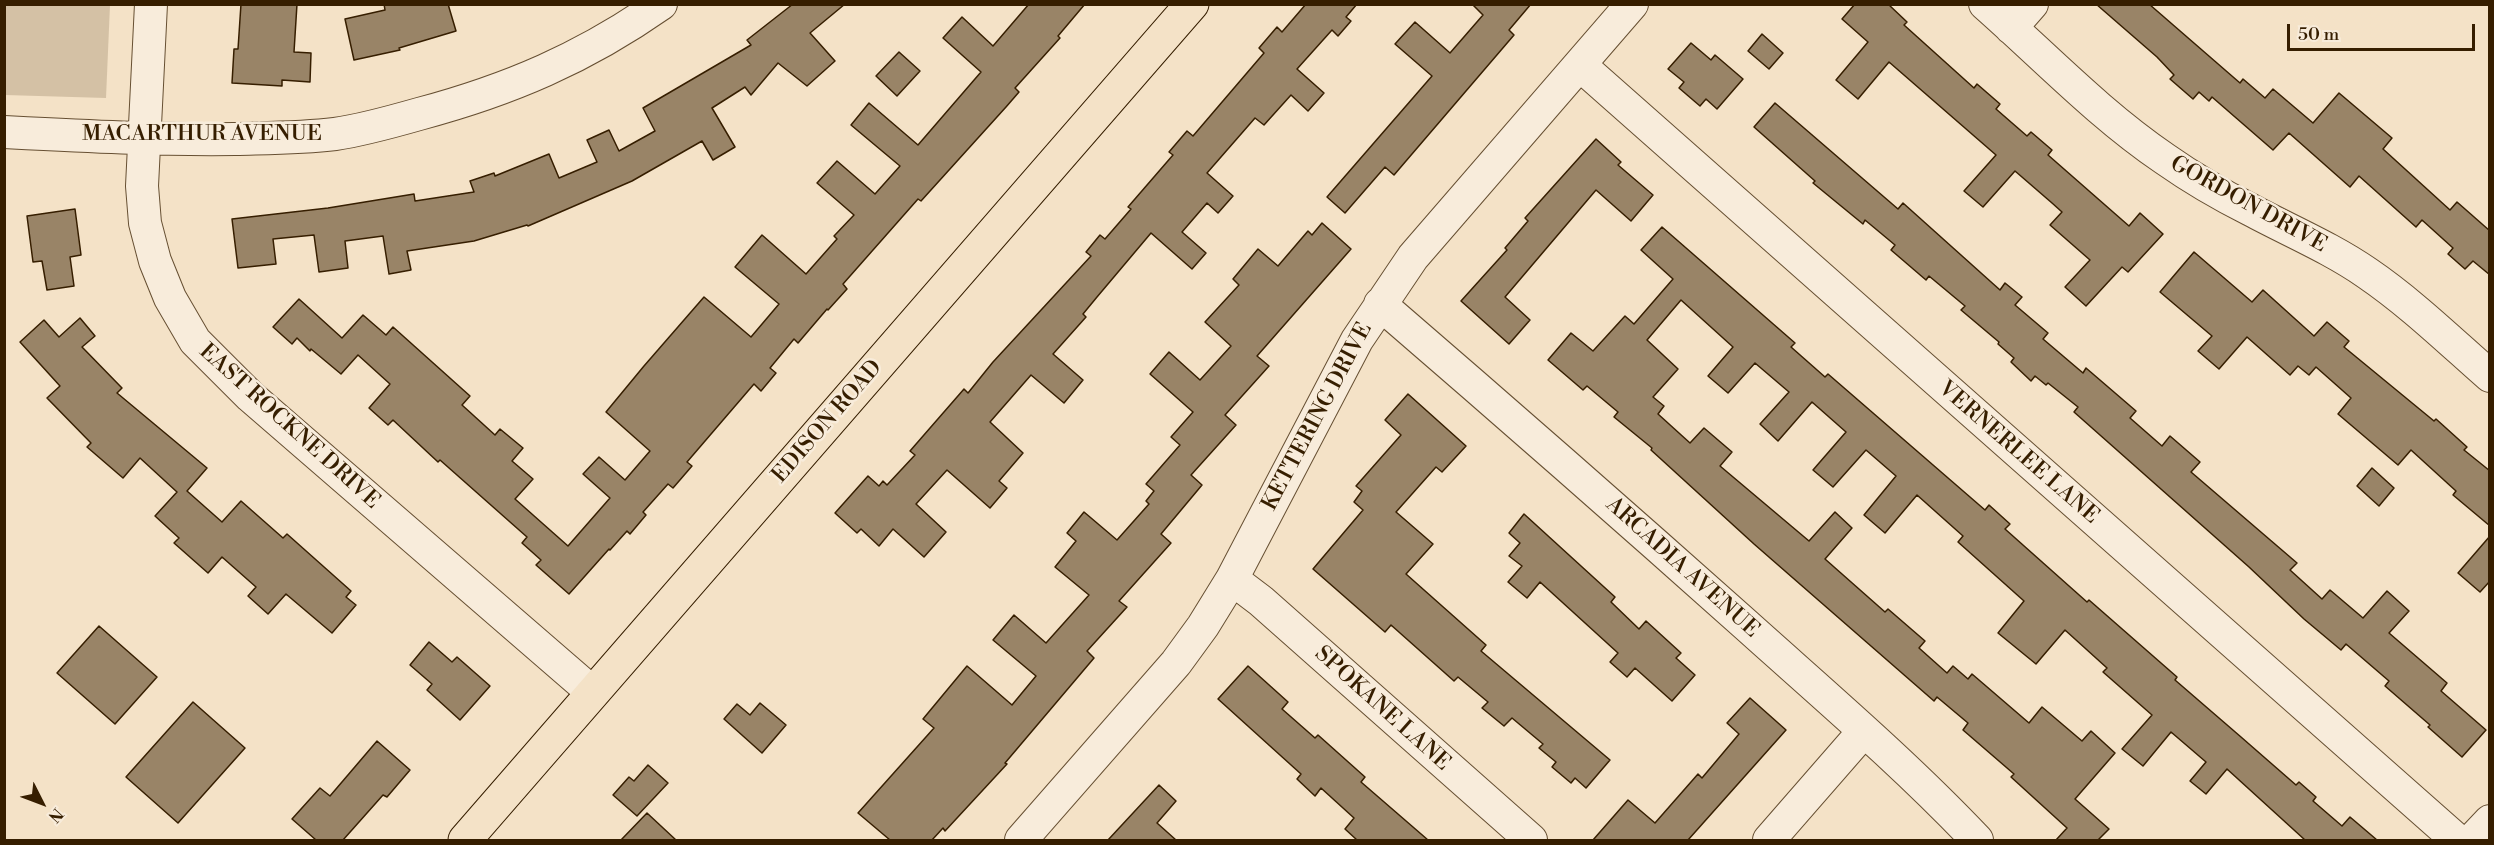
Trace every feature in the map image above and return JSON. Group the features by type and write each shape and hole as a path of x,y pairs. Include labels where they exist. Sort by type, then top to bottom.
{"main road":[{"name":"EDISON ROAD","path":"465,840 1192,4"}],"street":[{"name":"EAST ROCKNE DRIVE","path":"152,4 142,186 146,223 155,261 170,298 195,341 250,396 592,692"},
{"name":"MACARTHUR AVENUE","path":"4,132 144,139 278,138 335,134 451,105 550,69 620,33 661,4"},
{"name":"KETTERING DRIVE","path":"1021,840 1176,663 1203,626 1232,579 1314,418 1357,340 1380,304 1430,236 1632,4"},
{"name":"GORDON DRIVE","path":"1985,4 2126,130 2163,158 2229,198 2317,243 2367,273 2413,308 2490,376"},
{"path":"2011,28 2032,4"},
{"name":"VERNERLEE LANE","path":"1580,65 2457,840"},
{"name":"ARCADIA AVENUE","path":"1380,304 1569,467 1864,731 1977,840"},
{"name":"SPOKANE LANE","path":"1232,579 1262,602 1531,840"},
{"path":"1770,840 1864,731"},
{"path":"2472,840 2490,820"}],"shaded area":[{"path":"5,4 110,5 106,98 5,95"}],"building":[{"path":"241,4 297,4 294,52 311,53 310,82 282,80 282,86 232,83 234,49 238,49"},
{"path":"384,4 448,4 456,31 399,48 400,50 354,60 345,19 385,10"},
{"path":"793,4 845,4 810,33 835,61 807,86 778,63 751,95 745,87 712,108 735,147 713,160 702,141 632,181 528,226 474,241 407,251 411,270 389,274 383,236 345,241 348,268 319,272 314,235 273,239 276,264 238,268 232,219 328,208 414,194 415,201 474,192 470,181 494,173 495,176 549,154 559,178 597,162 587,140 609,130 619,151 655,131 643,108 751,45 747,40"},
{"path":"1029,4 1085,4 1058,36 1060,38 1015,88 1019,92 1006,107 921,201 918,199 843,284 847,289 798,343 794,339 770,368 776,373 761,391 754,384 687,462 692,466 673,488 668,484 643,512 646,515 630,534 627,531 569,594 536,565 541,560 522,543 527,537 440,460 438,462 393,420 388,425 369,408 390,384 358,355 341,374 311,349 310,351 297,338 292,344 273,327 299,299 342,338 363,315 386,335 393,327 470,396 462,405 495,435 500,429 523,448 512,461 533,479 515,499 568,546 610,498 583,474 599,457 625,480 650,451 606,412 644,366 704,297 751,337 779,304 735,267 762,235 806,274 837,239 834,236 854,215 817,183 837,161 875,194 900,166 851,125 869,103 918,145 981,72 943,38 962,17 993,46"},
{"path":"1306,4 1357,4 1346,17 1351,21 1338,36 1332,30 1297,69 1324,93 1308,111 1291,95 1264,125 1255,118 1207,173 1233,196 1218,213 1207,203 1182,232 1206,253 1192,269 1151,233 1097,297 1083,314 1086,317 1053,354 1083,380 1064,403 1031,375 990,422 1023,453 999,481 1007,488 990,508 947,470 916,504 946,532 924,557 893,529 879,546 861,529 857,533 835,513 868,476 879,486 883,481 887,485 915,455 910,451 964,389 968,393 993,362 1091,256 1086,252 1100,235 1105,239 1131,209 1128,207 1173,155 1169,152 1187,131 1193,136 1264,53 1259,48 1277,27 1282,32"},
{"path":"1472,4 1531,4 1509,30 1514,35 1394,175 1385,167 1345,213 1327,197 1432,76 1395,44 1415,22 1450,53 1483,15"},
{"path":"1855,4 1888,4 1907,22 1904,25 1974,88 1977,84 2000,104 1996,109 2027,136 2031,132 2052,150 2048,155 2129,226 2140,213 2163,234 2128,272 2122,267 2086,306 2065,287 2090,260 2050,225 2062,212 2015,171 1983,207 1964,191 1996,155 1889,62 1858,99 1836,80 1868,42 1842,19"},
{"path":"2096,4 2149,4 2240,83 2243,79 2265,98 2273,89 2313,123 2339,93 2392,138 2383,149 2450,210 2457,202 2490,231 2490,275 2473,261 2465,269 2448,254 2453,248 2422,220 2416,227 2359,176 2350,187 2289,133 2273,150 2212,97 2209,101 2199,92 2193,99 2170,79 2174,75 2157,57"},
{"path":"1762,34 1783,53 1769,69 1748,51"},
{"path":"1691,43 1711,60 1715,55 1743,79 1717,109 1706,99 1700,106 1679,88 1684,82 1668,69"},
{"path":"899,52 920,71 897,96 876,76"},
{"path":"1775,103 1898,209 1903,203 2000,290 2005,283 2022,297 2015,305 2048,333 2043,339 2083,373 2086,368 2136,411 2130,418 2162,446 2170,436 2200,462 2191,472 2297,563 2290,570 2322,599 2330,590 2363,618 2387,591 2409,611 2389,633 2447,683 2441,691 2486,730 2462,757 2428,727 2430,725 2385,686 2389,681 2346,644 2341,650 2304,619 2249,567 2074,412 2078,407 2048,383 2046,385 2035,376 2031,381 2011,362 2014,358 1998,344 1999,342 1961,310 1965,306 1929,276 1926,280 1891,250 1895,245 1865,220 1863,224 1813,183 1815,181 1754,127"},
{"path":"1596,139 1621,162 1618,165 1653,195 1631,221 1596,190 1505,297 1530,320 1509,344 1461,301 1507,250 1505,248 1528,221 1525,218"},
{"path":"75,209 81,255 70,257 74,286 47,290 42,261 33,262 27,216"},
{"path":"1322,223 1351,249 1257,356 1269,366 1225,415 1236,425 1191,475 1202,485 1161,534 1171,543 1119,601 1127,607 1087,651 1094,658 1005,763 1007,764 945,831 943,828 932,840 890,840 858,813 934,728 923,719 967,666 1012,705 1036,676 993,640 1014,615 1046,643 1089,595 1055,567 1076,541 1067,533 1084,512 1117,540 1149,504 1146,501 1154,491 1146,484 1180,445 1171,437 1193,412 1150,374 1169,352 1200,380 1231,346 1205,322 1239,285 1233,279 1258,249 1278,266 1308,231 1312,235"},
{"path":"1662,227 1795,343 1791,347 1825,377 1828,374 1985,510 1989,505 2010,524 2005,529 2087,602 2089,600 2177,677 2175,680 2296,785 2299,782 2316,797 2313,801 2342,826 2350,817 2377,840 2305,840 2227,769 2206,794 2190,781 2206,762 2171,732 2143,766 2122,749 2152,715 2103,672 2107,668 2065,630 2036,664 1998,633 2024,601 1958,542 1963,536 1917,495 1885,533 1864,515 1896,476 1866,450 1833,487 1813,470 1846,432 1812,402 1778,441 1760,424 1789,392 1755,363 1728,393 1708,376 1733,347 1681,300 1647,340 1678,369 1653,397 1664,406 1658,414 1690,443 1704,428 1732,452 1720,466 1809,541 1835,512 1852,528 1825,559 1885,612 1888,609 1925,641 1919,648 1947,673 1953,666 1968,679 1972,674 2029,723 2042,707 2082,741 2091,731 2115,753 2075,799 2109,829 2098,840 2056,840 2067,828 2011,777 2014,774 1963,730 1968,723 1937,697 1934,701 1754,544 1651,450 1652,448 1614,417 1618,412 1587,386 1583,390 1548,360 1571,333 1593,351 1625,316 1634,324 1673,279 1641,250"},
{"path":"2194,252 2252,302 2263,290 2314,336 2327,322 2349,341 2344,347 2434,421 2436,419 2467,447 2464,450 2490,471 2490,526 2453,495 2456,491 2411,450 2398,465 2338,414 2351,398 2316,367 2309,375 2298,366 2290,375 2247,337 2219,369 2198,351 2212,336 2160,292"},
{"path":"80,318 95,336 82,347 122,388 117,393 207,468 187,491 222,522 241,501 283,538 287,534 351,591 346,597 356,605 332,633 286,594 268,614 248,596 256,587 222,557 208,573 174,543 179,538 155,516 177,492 140,458 123,478 87,447 91,443 47,398 60,386 20,342 44,320 59,337"},
{"path":"1408,394 1466,446 1442,472 1436,467 1396,512 1433,544 1406,574 1486,645 1481,651 1610,760 1586,788 1575,778 1571,783 1552,767 1556,762 1539,748 1543,744 1512,718 1504,726 1482,708 1488,702 1458,677 1454,681 1391,625 1385,632 1313,569 1363,510 1354,502 1362,491 1356,486 1401,435 1385,420"},
{"path":"2372,468 2394,488 2379,506 2357,486"},
{"path":"1524,514 1615,597 1611,602 1639,629 1646,621 1681,653 1676,658 1695,675 1672,701 1635,668 1627,677 1610,662 1618,653 1540,582 1527,598 1508,582 1522,566 1509,556 1520,543 1509,533"},
{"path":"2490,536 2490,581 2480,592 2458,573"},
{"path":"99,626 157,677 115,724 57,673"},
{"path":"429,642 452,662 457,657 490,686 460,720 427,690 432,684 410,665"},
{"path":"1248,666 1288,702 1282,709 1315,738 1318,735 1365,777 1361,782 1428,840 1357,840 1345,829 1354,818 1321,788 1315,796 1297,779 1301,774 1218,699"},
{"path":"1750,698 1786,730 1688,840 1593,840 1628,800 1655,823 1698,774 1702,778 1739,734 1727,723"},
{"path":"193,702 245,748 178,823 126,777"},
{"path":"760,703 786,725 762,753 724,719 737,704 750,715"},
{"path":"377,741 410,770 387,797 383,795 343,840 316,840 292,819 320,788 330,796"},
{"path":"648,765 668,783 637,816 613,795 629,777 634,781"},
{"path":"1159,785 1176,801 1157,823 1176,840 1108,840"},
{"path":"647,813 676,840 621,840"}]}
